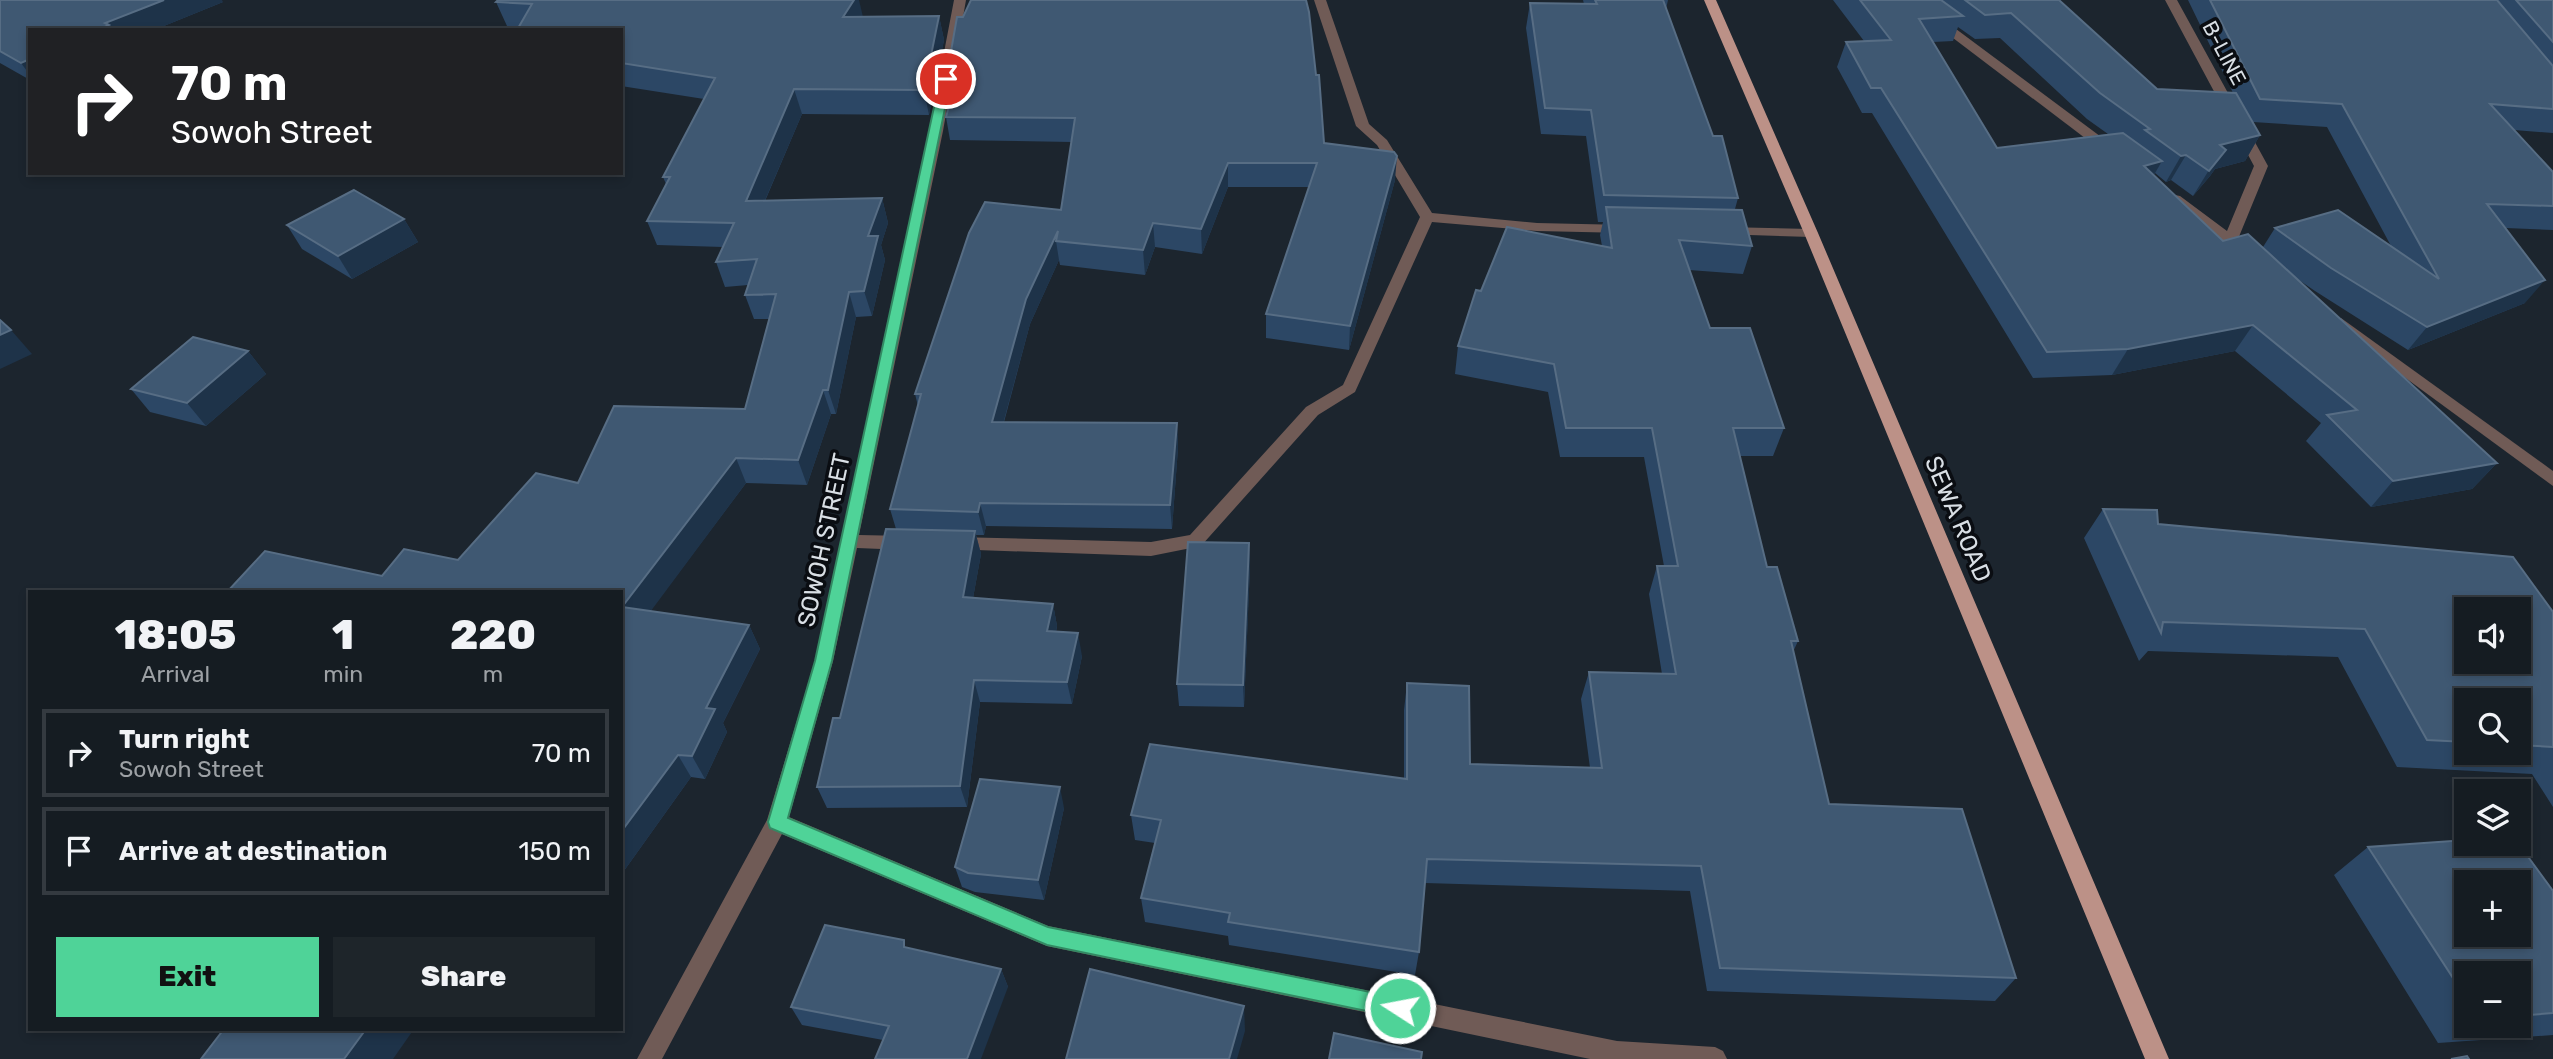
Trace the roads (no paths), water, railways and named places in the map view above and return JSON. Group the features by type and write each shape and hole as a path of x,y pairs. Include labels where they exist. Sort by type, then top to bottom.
{"main road":[{"name":"SEWA ROAD","path":"1710,0 1811,233 2157,1059"}],"street":[{"name":"SOWOH STREET","path":"649,1059 777,822 824,661 936,131 960,0"},
{"path":"1320,0 1363,126 1382,143 1427,217"},
{"path":"1909,0 2120,157"},
{"name":"B-LINE","path":"2171,0 2261,166 2231,240"},
{"path":"2164,190 2264,265"},
{"path":"849,541 1151,549 1195,541 1312,411 1349,388 1427,217"},
{"path":"1427,217 1537,227 1647,229"},
{"path":"1715,231 1811,233"},
{"path":"2330,314 2553,480"},
{"path":"777,822 1047,936 1617,1053 1715,1059"}]}
